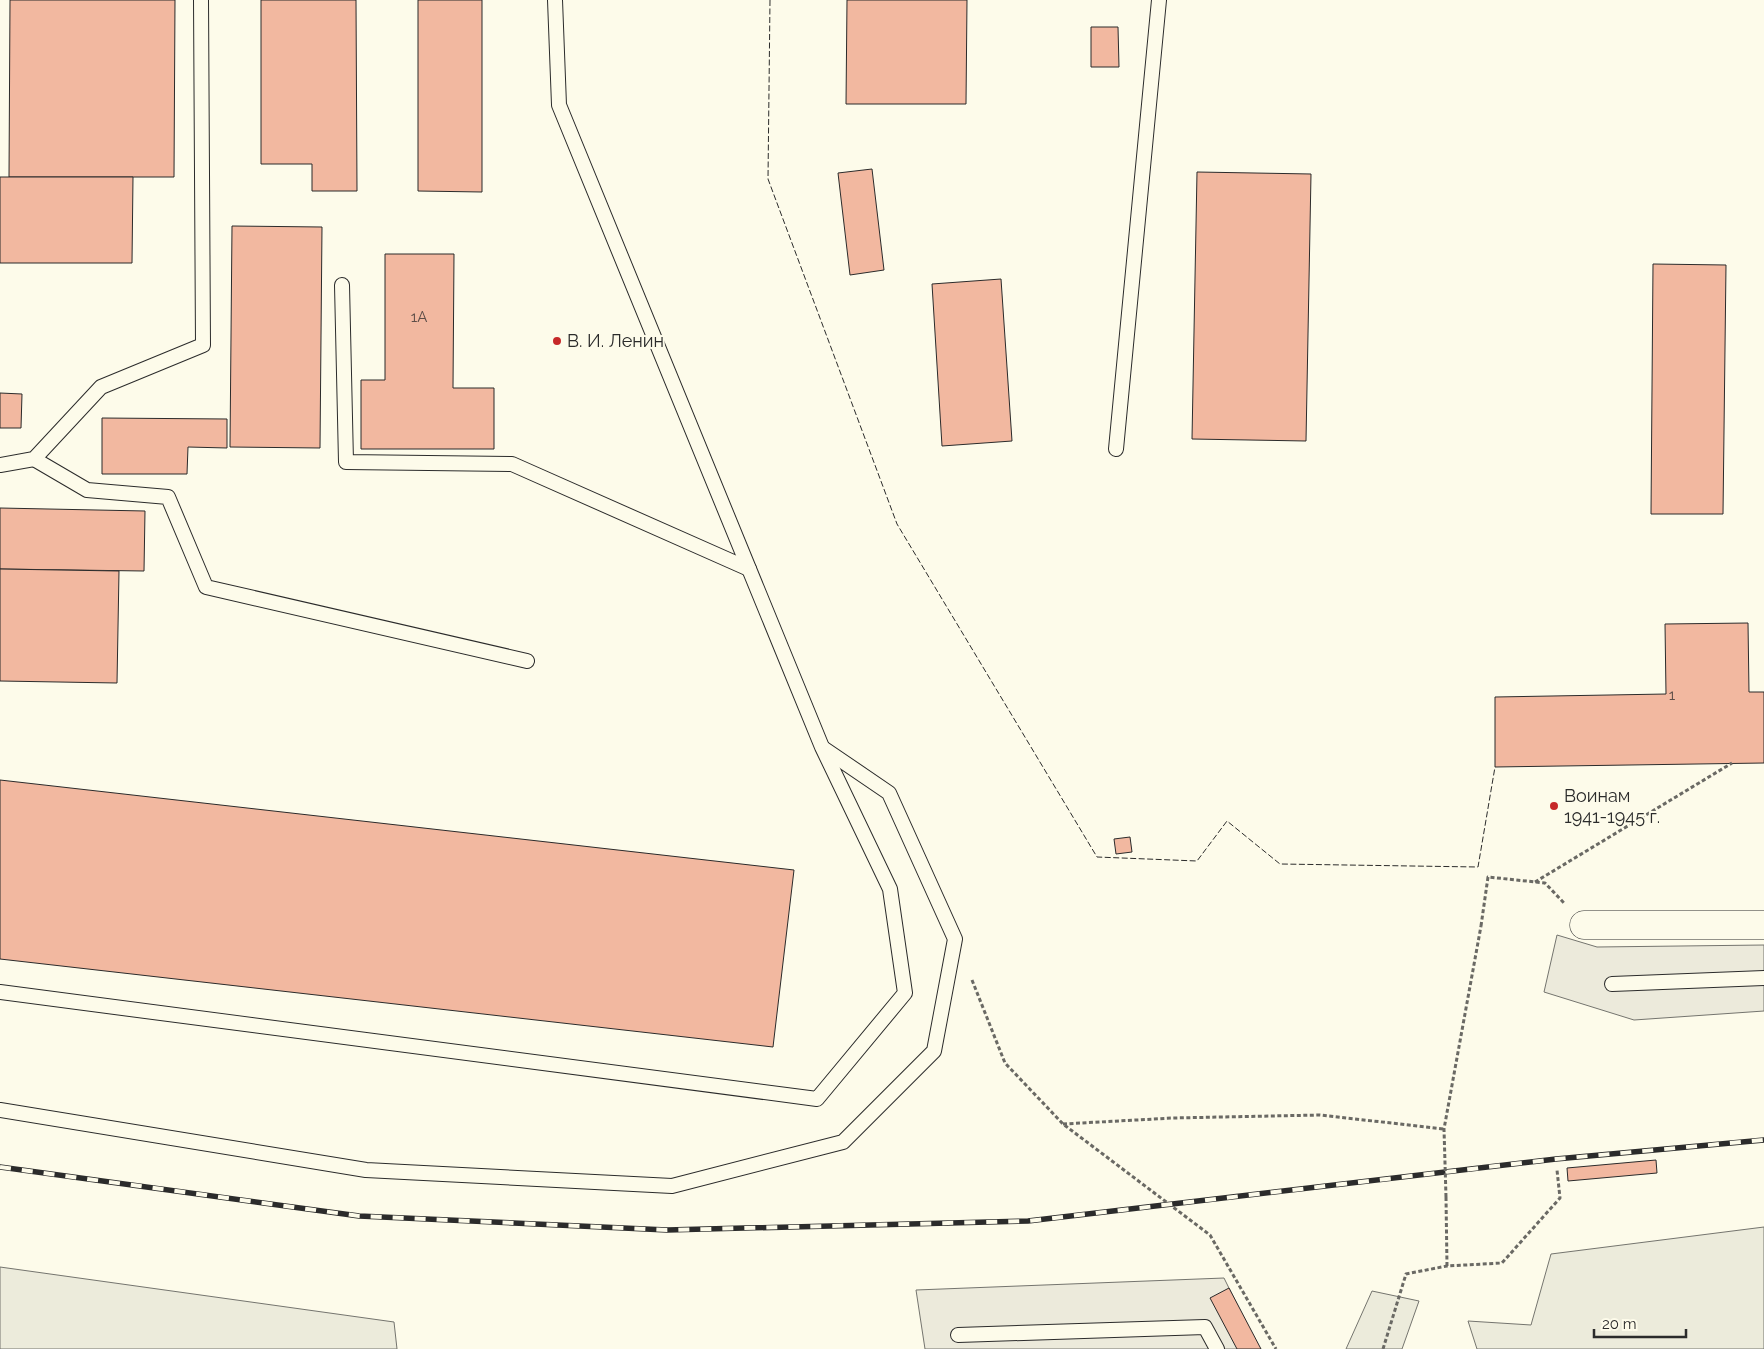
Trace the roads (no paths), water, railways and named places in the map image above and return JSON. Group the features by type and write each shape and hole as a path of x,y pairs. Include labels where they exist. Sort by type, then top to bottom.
{"street":[{"path":"1584,925 1764,925"}],"lane":[{"path":"0,465 34,459 101,387 203,345 201,0"},
{"path":"0,992 817,1099 905,993 890,889 822,747 559,105 555,0"},
{"path":"1116,449 1159,0"},
{"path":"342,285 346,462 512,464 749,569"},
{"path":"34,459 87,490 168,497 206,587 527,661"},
{"path":"0,1110 366,1170 672,1186 844,1142 934,1051 955,939 889,793 822,747"},
{"path":"1612,984 1764,978"},
{"path":"958,1336 1205,1326 1217,1349"}],"railway":[{"path":"0,1167 359,1216 667,1230 1028,1221 1556,1159 1764,1140"}],"place":[{"name":"В. И. Ленин","path":"557,341"},
{"name":"Воинам 1941-1945 г.","path":"1554,806"}]}
